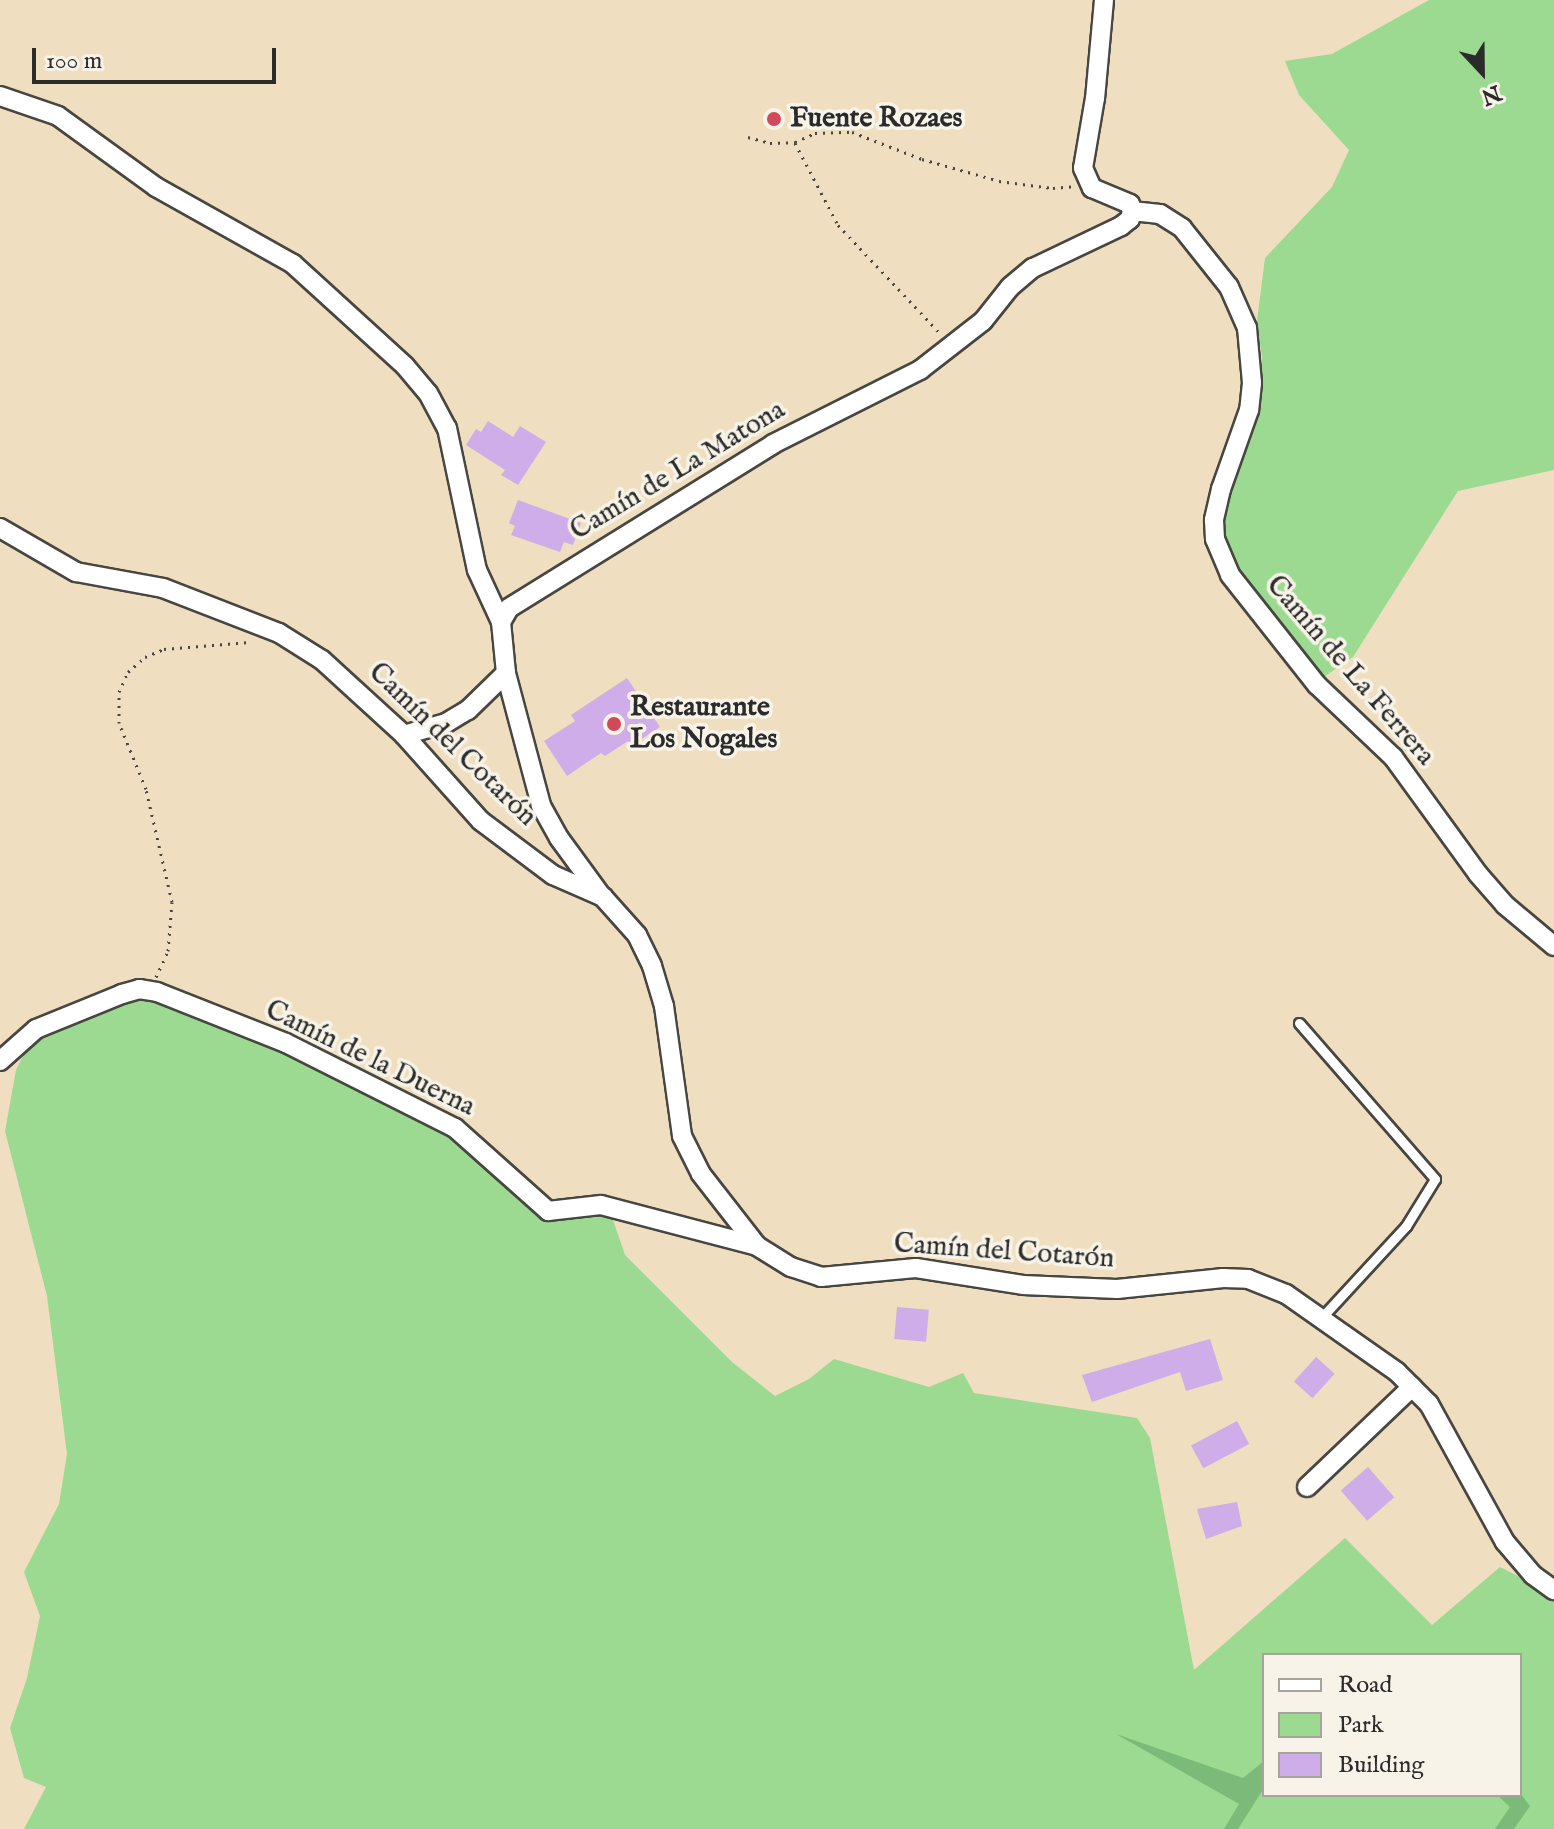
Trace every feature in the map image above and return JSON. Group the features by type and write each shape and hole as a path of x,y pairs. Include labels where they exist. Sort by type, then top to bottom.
{"street":[{"path":"1104,0 1095,98 1082,157 1090,184 1130,204 1132,211"},
{"path":"0,96 58,116 156,187 293,264 405,366 428,393 447,428 477,570 501,622 506,673 541,805 559,838 603,897"},
{"name":"Camín de La Matona","path":"501,622 509,608 521,598 759,452 800,428 876,395 952,347 983,321 1010,287 1033,268 1121,226 1130,219 1132,211"},
{"name":"Camín de La Ferrera","path":"1132,211 1160,214 1182,228 1229,287 1247,328 1252,383 1249,410 1221,489 1214,520 1215,539 1230,575 1317,685 1393,757 1478,874 1505,905 1554,946"},
{"name":"Camín del Cotarón","path":"0,528 76,572 163,588 279,633 322,660 404,735 481,821 553,875 603,897 637,935 652,966 664,1006 682,1136 701,1174 757,1246 791,1267 821,1277 916,1268 1023,1285 1117,1289 1223,1278 1248,1279 1286,1294 1412,1387 1429,1404 1505,1542 1533,1575 1554,1590"},
{"path":"404,735 434,728 468,710 506,673"},
{"path":"0,1061 36,1029 122,994 148,990"},
{"name":"Camín de la Duerna","path":"148,990 286,1043 455,1128 548,1211 601,1205 757,1246"},
{"path":"1307,1487 1412,1387"}],"lane":[{"path":"1299,1023 1435,1179 1406,1226 1321,1318"}],"path":[{"path":"748,137 770,143 795,142 815,133 852,132 922,159 999,181 1053,188 1090,184"},
{"path":"795,142 838,225 952,347"},
{"path":"148,990 168,951 172,902 146,789 119,723 119,692 128,672 145,657 164,649 260,641 279,633"}],"green space":[{"path":"1429,0 1554,0 1554,470 1458,491 1353,657 1321,679 1239,570 1222,537 1227,493 1258,416 1262,357 1257,321 1265,258 1332,187 1349,150 1299,95 1285,61 1332,54"},
{"path":"157,992 455,1128 548,1211 548,1221 609,1208 625,1255 732,1362 775,1396 809,1379 834,1359 929,1387 963,1373 974,1393 1137,1418 1150,1438 1194,1670 1345,1538 1432,1625 1500,1567 1554,1594 1554,1829 24,1829 46,1787 24,1778 10,1728 27,1678 40,1616 24,1572 59,1504 67,1454 47,1296 5,1131 16,1070 36,1029"},
{"path":"1116,1734 1243,1778 1262,1763 1262,1791 1238,1829 1224,1829 1239,1804"},
{"path":"1522,1796 1530,1806 1514,1829 1495,1829 1510,1807 1499,1797"}],"building":[{"name":"Fuente Rozaes","path":"769,113 781,115 779,125 767,123"},
{"path":"488,421 513,437 520,426 546,442 518,485 501,475 505,470 466,445 476,429 481,432"},
{"path":"518,500 581,523 573,545 564,542 560,552 511,535 515,526 509,523"},
{"name":"Restaurante Los Nogales","path":"627,678 660,727 631,746 628,741 605,756 601,753 567,776 544,741 575,721 571,715"},
{"path":"897,1307 929,1310 926,1342 894,1339"},
{"path":"1210,1339 1223,1380 1186,1391 1180,1372 1092,1402 1082,1375"},
{"path":"1316,1357 1335,1374 1312,1398 1294,1382"},
{"path":"1237,1421 1249,1444 1203,1468 1191,1445"},
{"path":"1368,1467 1394,1497 1367,1521 1341,1491"},
{"path":"1237,1502 1242,1526 1206,1539 1197,1509"}],"place":[{"name":"Fuente Rozaes","path":"774,119"},
{"name":"Restaurante Los Nogales","path":"614,724"}]}
